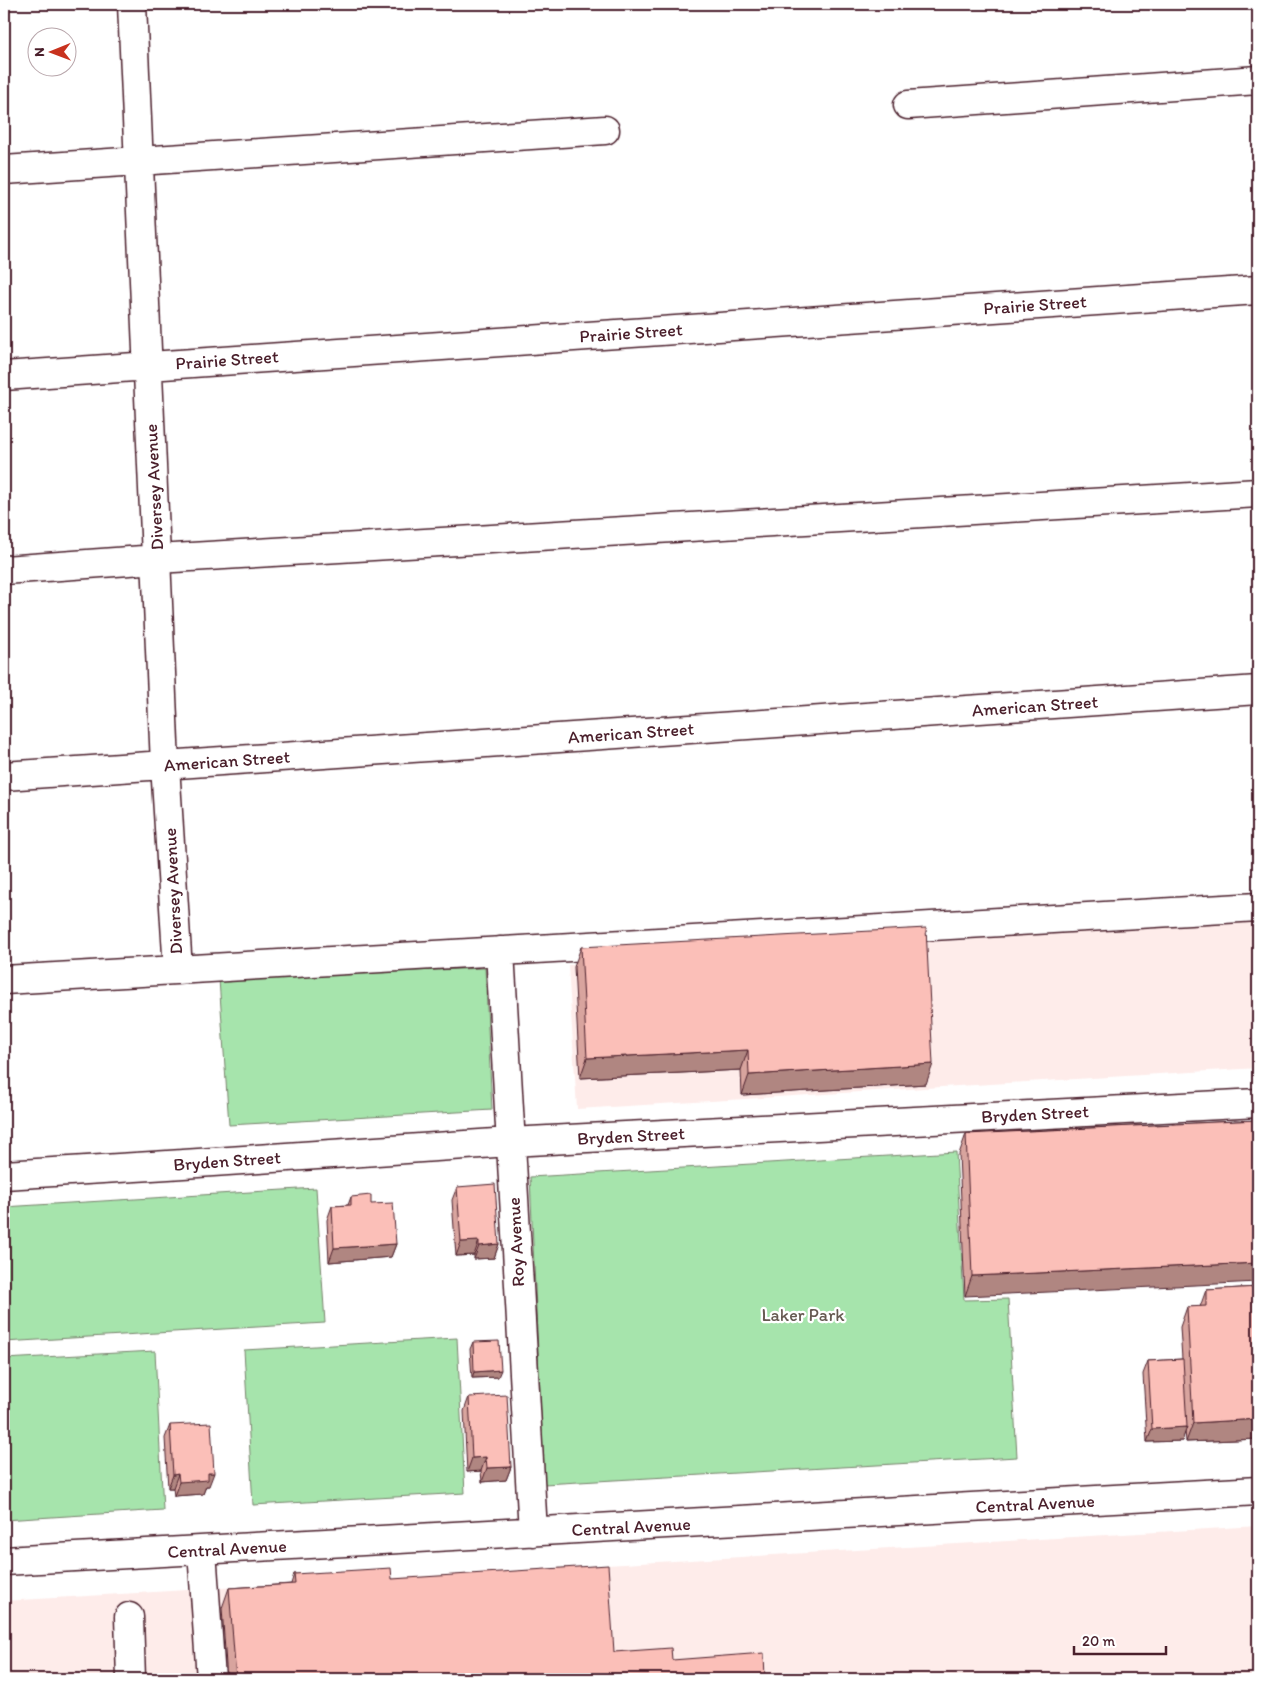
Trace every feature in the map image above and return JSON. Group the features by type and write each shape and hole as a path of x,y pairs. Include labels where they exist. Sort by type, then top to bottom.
{"street":[{"name":"Diversey Avenue","path":"132,4 165,765 178,970"},
{"path":"908,105 1258,80"},
{"path":"4,170 605,130"},
{"name":"Prairie Street","path":"4,376 1258,290"},
{"path":"4,570 157,559 1258,493"},
{"name":"American Street","path":"4,776 1258,690"},
{"path":"4,980 1258,907"},
{"name":"Roy Avenue","path":"500,951 533,1532"},
{"name":"Bryden Street","path":"4,1175 510,1142 1258,1103"},
{"name":"Central Avenue","path":"4,1562 1258,1492"},
{"path":"202,1550 210,1679"},
{"path":"129,1617 132,1679"}],"shaded area":[{"path":"1258,921 1258,1068 577,1109 568,965"},
{"path":"1258,1526 1258,1679 4,1679 4,1601"}],"green space":[{"path":"485,968 492,1110 229,1125 219,979"},
{"name":"Laker Park","path":"956,1152 964,1300 1008,1299 1017,1457 544,1484 530,1177"},
{"path":"316,1188 325,1323 4,1342 4,1207"},
{"path":"457,1338 465,1493 253,1505 244,1350"},
{"path":"155,1351 163,1510 4,1520 4,1359"}],"building":[{"path":"926,928 933,1064 749,1075 748,1050 587,1058 581,947"},
{"path":"1258,1120 1258,1263 972,1276 966,1134"},
{"path":"495,1184 499,1244 479,1246 479,1241 461,1242 457,1187"},
{"path":"371,1195 371,1204 393,1203 396,1244 334,1248 332,1206 351,1205 351,1197"},
{"path":"1258,1287 1258,1419 1193,1423 1187,1307 1206,1306 1206,1290"},
{"path":"499,1341 501,1370 474,1372 473,1342"},
{"path":"1183,1359 1187,1427 1152,1429 1148,1361"},
{"path":"507,1395 511,1467 487,1468 486,1457 472,1458 469,1397"},
{"path":"211,1423 214,1473 208,1473 208,1480 179,1482 178,1474 173,1475 170,1425"},
{"path":"608,1565 614,1652 671,1648 672,1660 764,1653 765,1679 236,1679 229,1588 295,1584 294,1574 391,1568 392,1579"}]}
